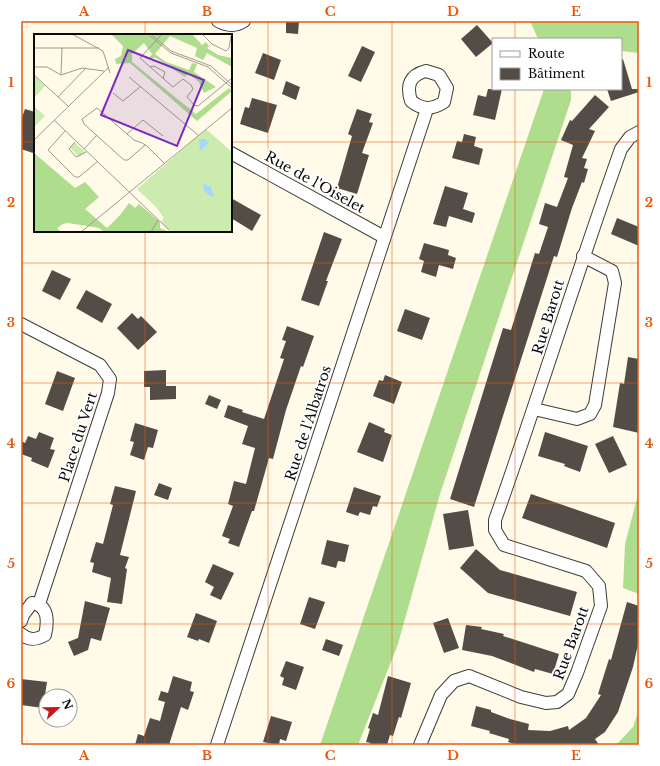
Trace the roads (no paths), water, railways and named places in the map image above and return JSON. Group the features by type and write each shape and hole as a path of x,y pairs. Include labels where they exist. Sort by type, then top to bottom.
{"street":[{"path":"218,21 228,30 244,21"},
{"name":"Rue de l'Albatros","path":"217,745 300,498 427,109"},
{"name":"Rue Barott","path":"420,745 441,695 454,681 469,676 521,697 546,703 557,702 568,694 577,674 600,606 599,586 586,571 504,545 495,530 495,520 534,409 583,256 621,149 630,137 639,132"},
{"name":"Rue de l'Oiselet","path":"232,155 384,237"},
{"path":"534,409 577,419 590,414 594,405 615,283 612,271 583,256"},
{"name":"Place du Vert","path":"21,324 100,365 110,379 108,393 39,604"},
{"path":"21,621 28,607 32,604 39,604 46,612 47,620 45,635 36,640 24,637 21,634"}]}
